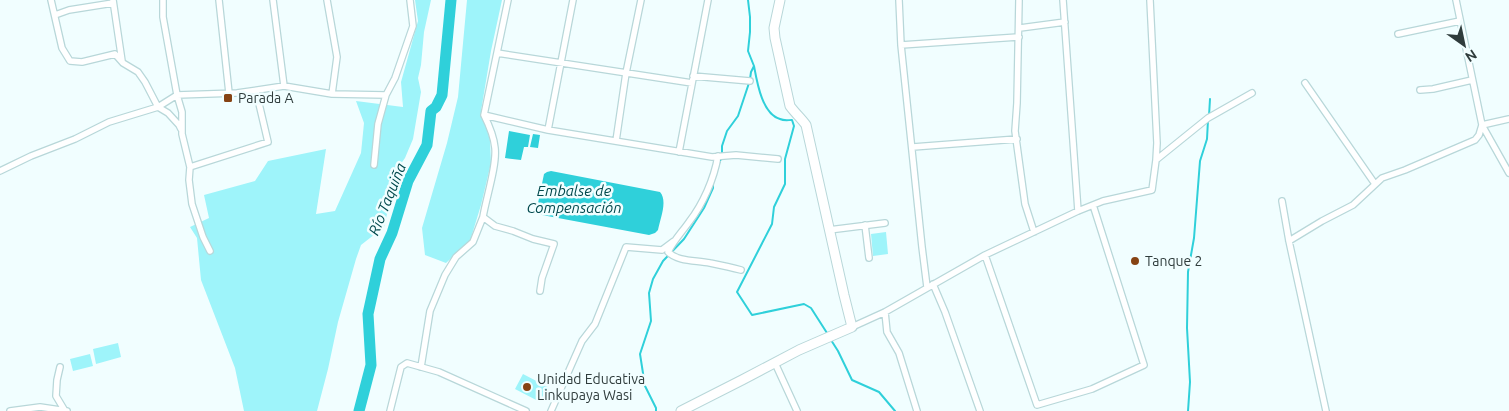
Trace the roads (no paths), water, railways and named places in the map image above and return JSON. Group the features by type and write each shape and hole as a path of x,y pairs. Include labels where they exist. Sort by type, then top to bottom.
{"street":[{"path":"51,0 62,48 70,61 82,62 115,54 123,63 138,72 158,107 168,113 179,125 190,167 189,180 192,204 210,252"},
{"path":"163,0 163,17 177,95 182,112 182,134"},
{"path":"219,0 229,93"},
{"path":"273,0 284,86"},
{"path":"327,0 337,57 332,94"},
{"path":"374,165 378,124 386,95 395,78 413,26 410,0"},
{"path":"421,367 430,311 445,275 456,257 473,242 483,217 495,158 495,146 484,115 508,0"},
{"path":"548,130 573,0"},
{"path":"616,142 626,73 641,0"},
{"path":"680,152 708,0"},
{"path":"780,0 774,28 775,38 790,106 806,125 852,327"},
{"path":"899,0 922,247 930,286 944,312 980,411"},
{"path":"1020,0 1015,131 1024,204 1034,232"},
{"path":"1063,0 1078,211"},
{"path":"682,411 799,350 885,312 985,255 1078,211 1103,201 1152,190 1158,143 1150,0"},
{"path":"1456,0 1482,126 1509,173"},
{"path":"55,15 69,10 113,2 123,63"},
{"path":"1398,34 1460,21"},
{"path":"1020,28 1065,22"},
{"path":"902,45 1019,37"},
{"path":"497,52 626,73 693,80 750,81"},
{"path":"1420,90 1472,80"},
{"path":"1305,83 1375,184"},
{"path":"0,171 31,156 75,139 109,122 158,107 177,95 238,93 284,86 332,94 386,95"},
{"path":"190,167 268,142 256,91"},
{"path":"1156,160 1208,118 1252,93"},
{"path":"484,115 548,130 712,157 736,155 778,160"},
{"path":"1482,126 1509,119"},
{"path":"1289,241 1353,205 1382,178 1475,140 1482,126"},
{"path":"913,148 1016,139"},
{"path":"718,156 716,167 703,200 668,252 673,256 681,258 709,262 741,270"},
{"path":"1282,201 1326,411"},
{"path":"985,255 1038,405 1101,385 1144,365 1093,205"},
{"path":"483,217 495,226 554,244 542,278 540,291"},
{"path":"829,230 885,223"},
{"path":"865,225 869,258"},
{"path":"551,411 582,341 596,324 626,246 662,250 674,241"},
{"path":"885,312 887,332 899,353 916,411"},
{"path":"390,411 401,367 407,363 454,378 526,411"},
{"path":"775,363 797,411"},
{"path":"60,367 56,396 65,411"},
{"path":"10,411 40,407 65,411"}],"water":[{"path":"509,131 530,135 528,147 524,147 521,160 505,158"},
{"path":"533,134 540,135 538,148 530,147"},
{"name":"Embalse de Compensación","path":"551,171 660,192 663,205 658,230 649,235 542,215 538,212 537,208 544,174"}],"waterway":[{"name":"Río Taquiña","path":"359,411 371,365 368,314 380,259 392,233 408,181 427,145 431,111 436,107 442,95 451,0"},
{"path":"748,0 750,17 748,51 754,66 750,79"},
{"path":"754,66 761,97 769,111 782,120 792,120 794,126 785,159 785,184 774,207 772,224 737,292 752,315 804,304 811,308 827,333"},
{"path":"717,169 722,156 722,146 727,131 738,116 749,83"},
{"path":"1209,116 1210,99"},
{"path":"1188,411 1190,382 1187,328 1188,272 1194,238 1200,161 1207,139 1208,120"},
{"path":"656,411 645,386 640,354 651,321 649,293 653,279 663,261 684,239 704,208 713,188 713,183"},
{"path":"831,340 852,380 879,392 895,411"}],"place":[{"name":"Parada A","path":"228,98"},
{"name":"Tanque 2","path":"1135,261"},
{"name":"Unidad Educativa Linkupaya Wasi","path":"527,387"}]}
